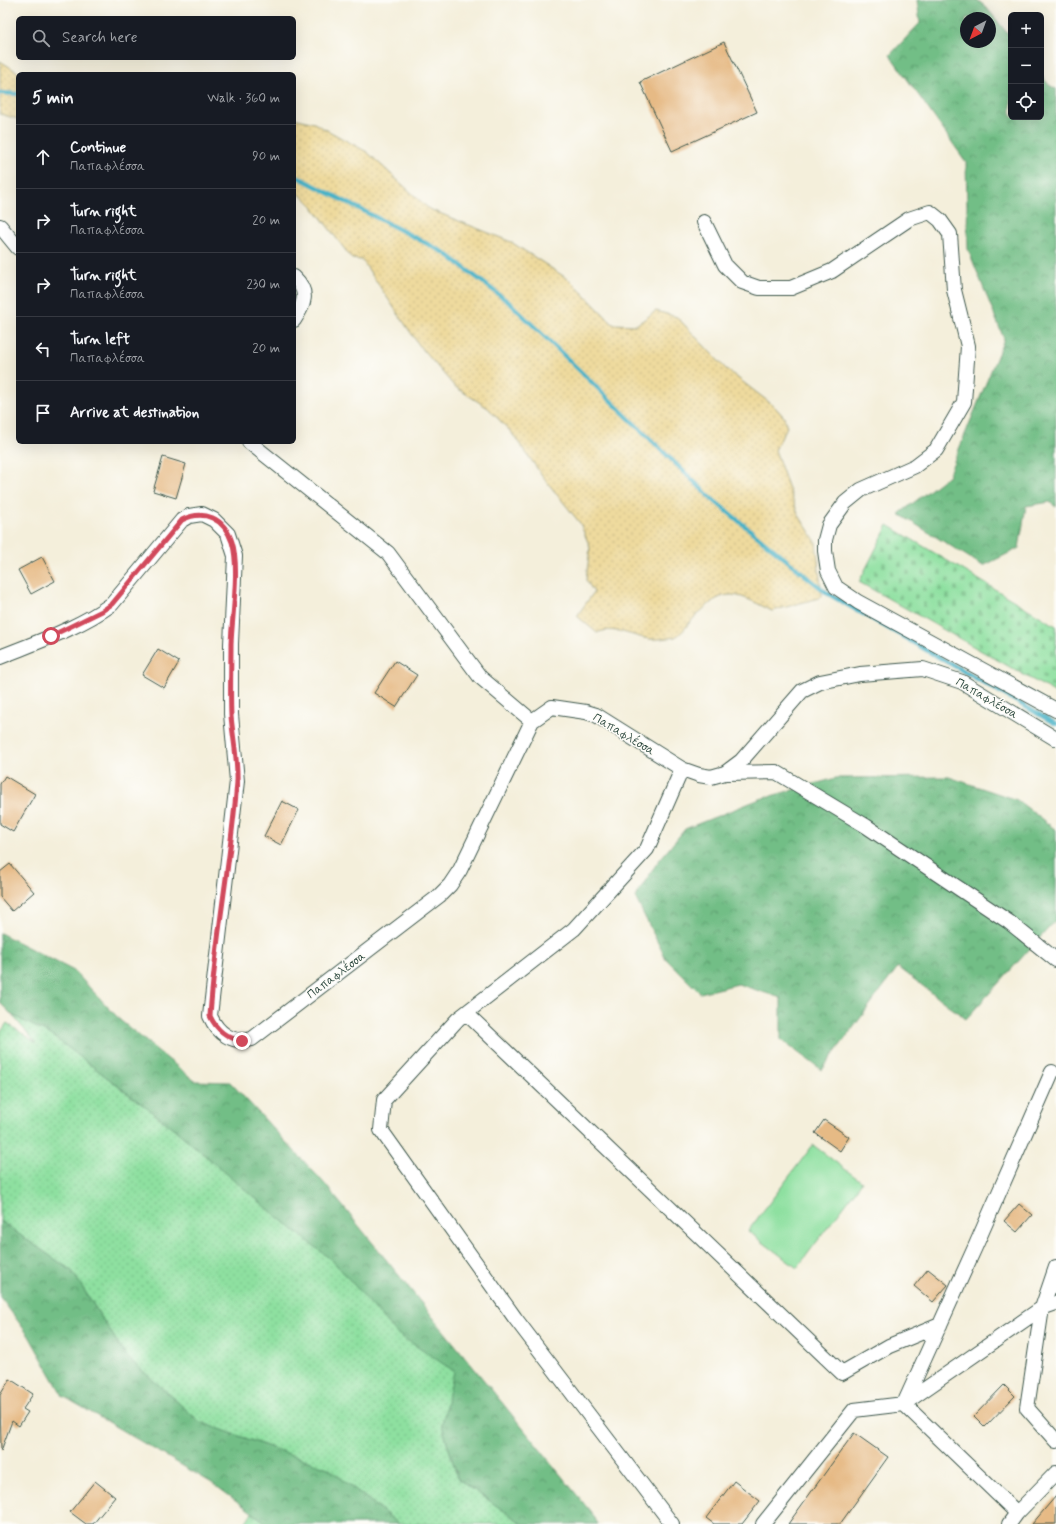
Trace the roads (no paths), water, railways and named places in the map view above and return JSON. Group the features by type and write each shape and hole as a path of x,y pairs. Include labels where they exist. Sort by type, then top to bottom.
{"street":[{"path":"704,222 725,265 742,282 758,288 791,288 832,271 909,219 930,212 940,220 950,234 954,290 968,346 964,402 936,450 915,466 861,490 845,503 829,525 825,540 824,551 828,571 836,587 858,602 1056,710"},
{"path":"0,226 16,246"},
{"path":"296,280 302,288 304,301 296,316"},
{"path":"252,444 388,553 480,677 532,721"},
{"name":"Παπαφλέσσα","path":"0,657 51,636 102,611 112,604 182,520 189,516 202,514 223,526 228,534 235,556 231,644 231,714 237,781 210,1016 214,1025 223,1034 232,1039 242,1041 252,1039 439,896 450,885 460,870 532,721 552,707 596,715 682,768 699,775 711,776 725,773 741,761 802,691 820,682 860,674 923,669 942,674 962,682 1056,739"},
{"path":"672,1524 515,1318 381,1130 384,1100 458,1019 574,929 647,850 682,768"},
{"path":"725,773 776,772 866,826 1003,917 1056,960"},
{"path":"466,1013 842,1373 889,1346 940,1325"},
{"path":"904,1404 1052,1072"},
{"path":"1056,1268 1042,1308 1027,1408 1056,1441"},
{"path":"763,1524 854,1410 904,1404 1042,1308 1056,1303"},
{"path":"904,1404 1013,1518 1056,1473"}],"waterway":[{"path":"0,93 16,94"},
{"path":"296,176 445,253 511,304 712,499 827,593 1056,724"}]}
